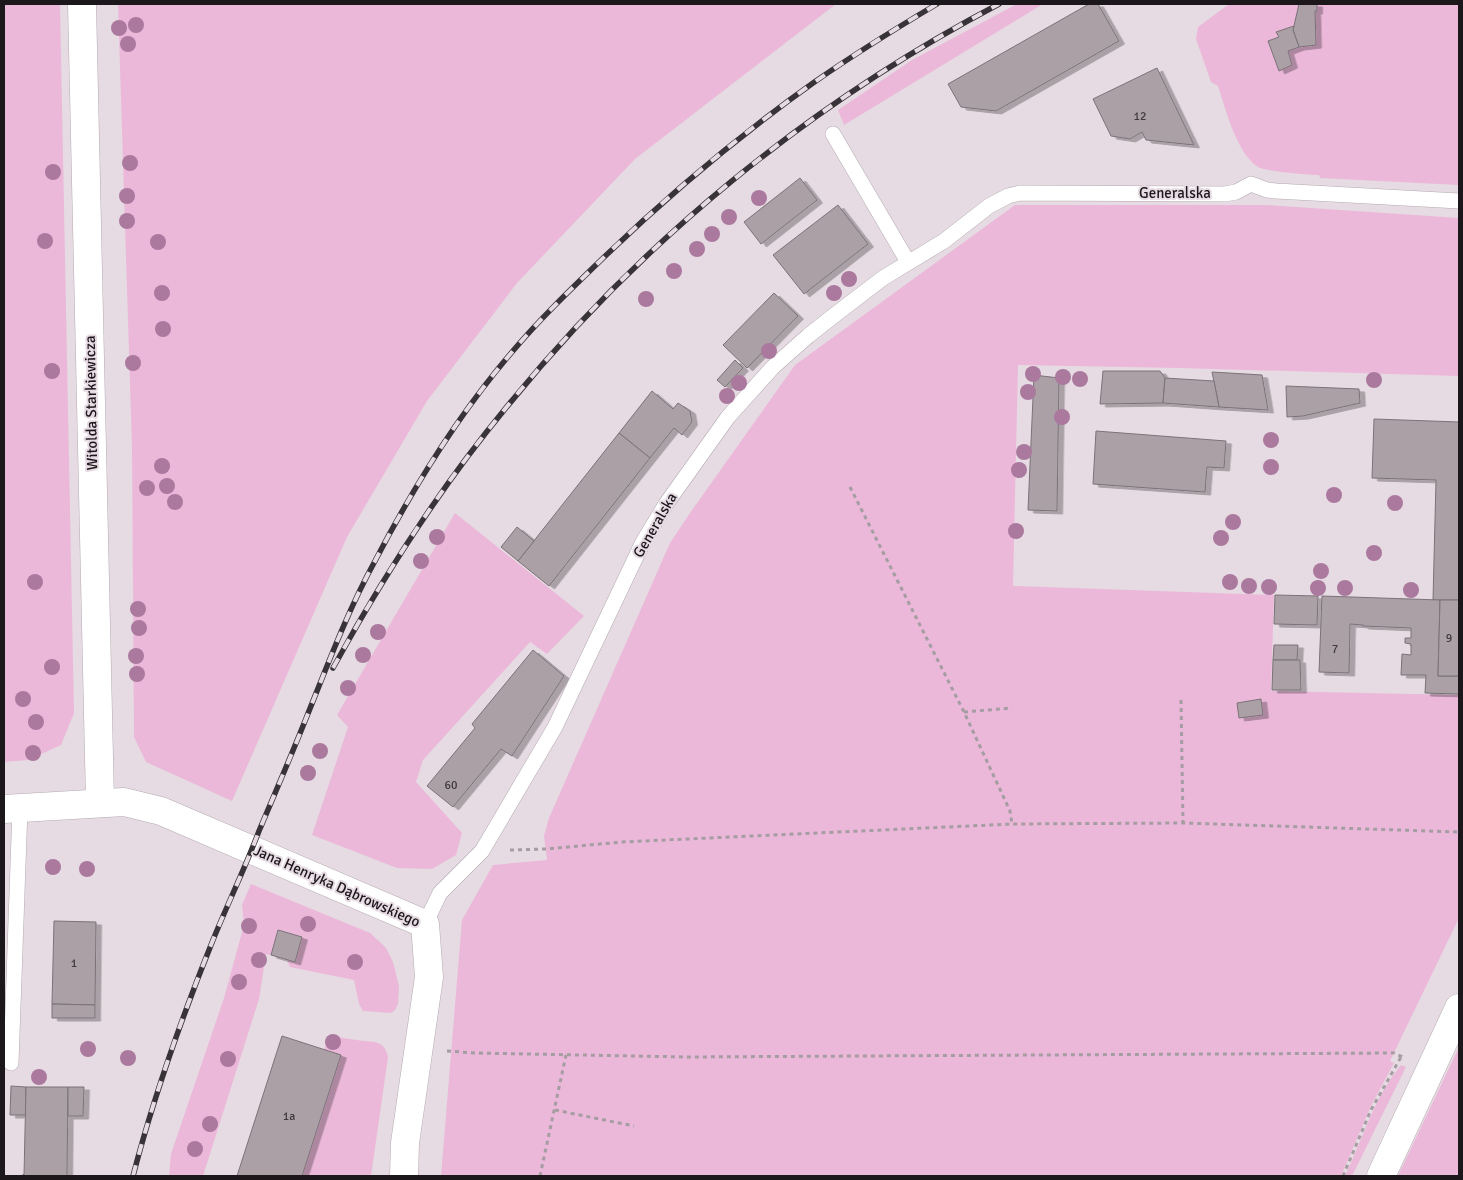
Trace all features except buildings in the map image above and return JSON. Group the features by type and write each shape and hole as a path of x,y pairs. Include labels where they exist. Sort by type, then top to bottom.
{"street":[{"name":"Witolda Starkiewicza","path":"82,4 100,802"},
{"name":"Jana Henryka Dąbrowskiego","path":"12,808 124,802 161,811 425,924 429,977 405,1143 404,1176"},
{"path":"1381,1176 1459,1008"}],"lane":[{"path":"833,134 908,262"},
{"name":"Generalska","path":"425,924 440,892 482,851 555,727 644,542 666,504 695,461 728,417 773,367 808,336 883,278 944,241 998,201 1008,196 1029,192 1226,194 1246,188 1250,184 1276,192 1459,201"},
{"path":"11,1063 12,808"}],"path":[{"path":"850,487 964,712 1010,811 1012,824"},
{"path":"1181,700 1183,823"},
{"path":"964,712 1012,708"},
{"path":"482,851 546,849 622,842 1012,824 1183,823 1459,832"},
{"path":"419,1048 474,1053 697,1056 1394,1053 1400,1057 1433,1066"},
{"path":"540,1176 566,1055"},
{"path":"1343,1176 1378,1097 1400,1057"},
{"path":"555,1110 634,1126"}],"shaded area":[{"path":"4,4 60,4 74,713 61,745 28,760 4,762"},
{"path":"118,4 836,4 635,159 517,283 427,401 347,537 232,801 146,762 134,737 132,447"},
{"path":"1017,4 1043,4 844,125 838,110 912,60"},
{"path":"1229,4 1459,4 1459,185 1320,178 1319,175 1297,174 1258,167 1250,160 1238,141 1228,118 1218,86 1211,82 1196,39 1198,27"},
{"path":"1015,205 1267,205 1459,218 1459,376 1018,365 1013,586 1274,595 1271,691 1459,695 1459,918 1390,1061 1394,1063 1371,1106 1341,1176 441,1176 462,920 493,865 547,860 544,836 549,818 670,543 795,365"},
{"path":"455,513 584,616 547,654 530,642 423,760 416,782 462,833 456,855 432,869 397,868 312,835 348,727 337,715"},
{"path":"251,884 370,933 386,948 393,962 399,986 398,1004 391,1013 363,1011 359,1004 354,980 290,967 287,960 295,962 302,938 278,930 271,955 266,954 259,999 203,1176 169,1176 171,1154 224,998 244,925 242,905"},
{"path":"329,1035 377,1042 384,1047 388,1057 371,1176 302,1176 341,1056 324,1050"},
{"path":"1459,1047 1459,1176 1398,1176"},
{"path":"1401,1065 1406,1067 1352,1176 1345,1176 1383,1091"}],"railway":[{"path":"133,1176 159,1086 190,998 339,637 365,580 437,453 473,401 512,352 565,295 650,214 730,146 813,83 874,42 937,4"},
{"path":"333,668 392,567 457,470 505,409 557,348 612,289 731,181 795,132 861,86 929,43 999,4"}]}
